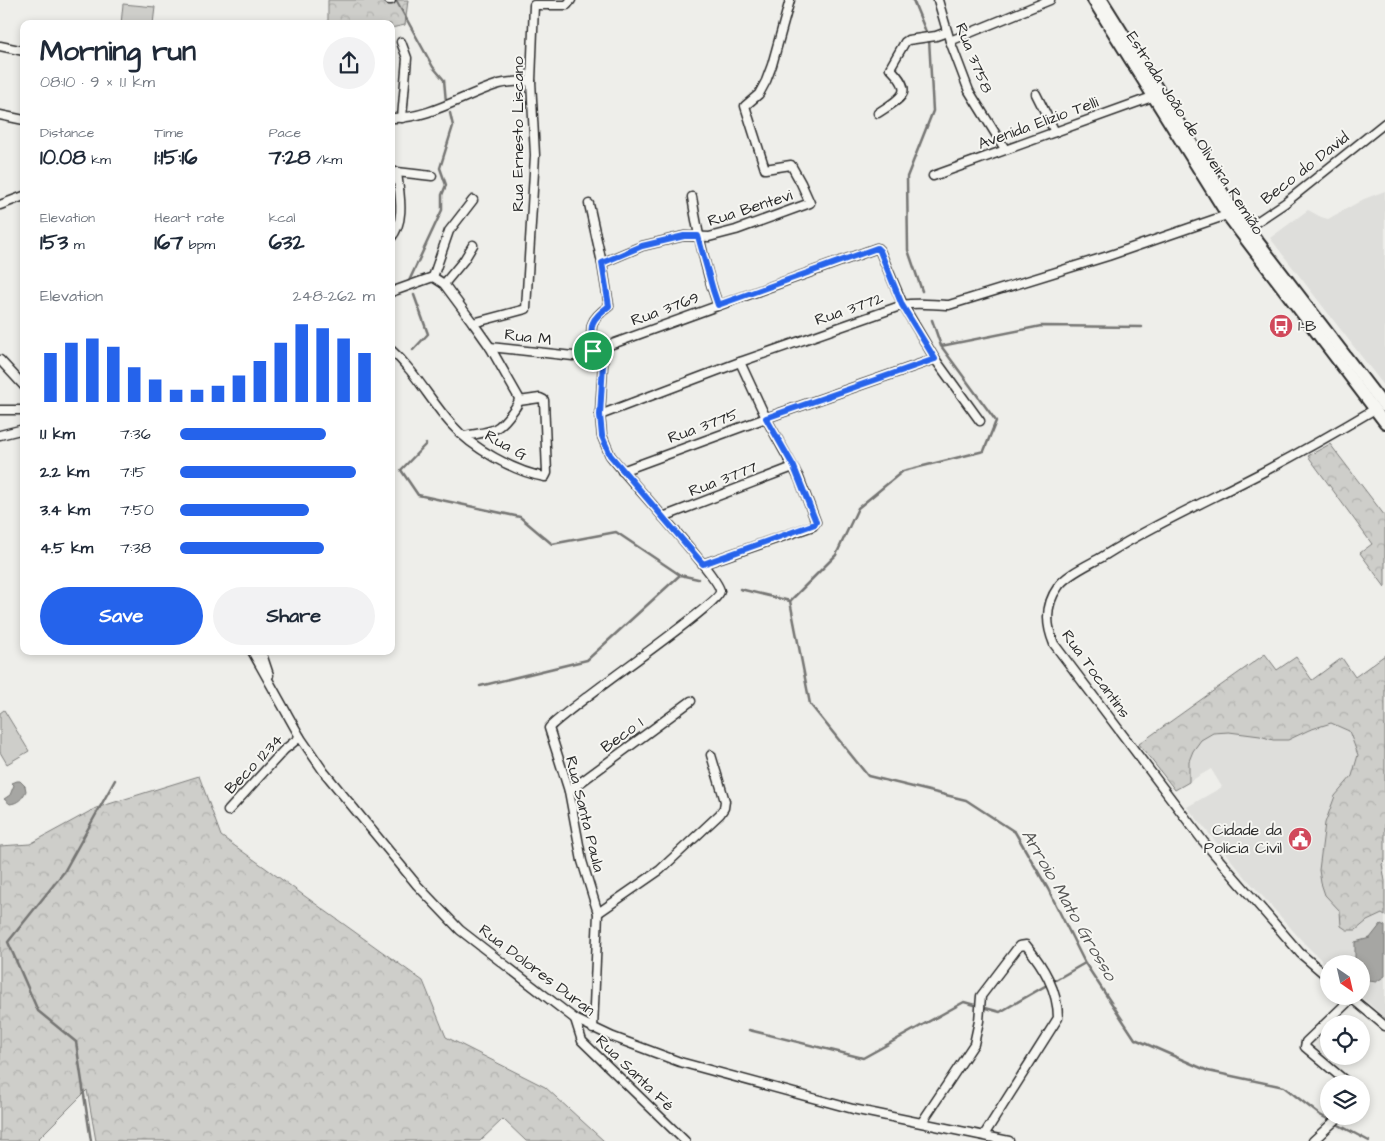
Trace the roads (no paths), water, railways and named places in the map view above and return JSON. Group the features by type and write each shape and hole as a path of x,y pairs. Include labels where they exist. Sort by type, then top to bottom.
{"main road":[{"name":"Estrada João de Oliveira Remião","path":"1093,0 1227,215 1244,231"},
{"name":"Estrada João de Oliveira Remião","path":"1102,0 1244,231 1380,408 1385,423"}],"street":[{"path":"527,0 534,5 567,5 571,0"},
{"name":"Rua Bentevi","path":"602,263 642,246 684,236 709,237 736,230 810,203 791,165 764,170 745,106 759,94 766,81 790,0"},
{"name":"Rua 3758","path":"938,0 950,41 969,91 1005,149"},
{"path":"950,41 1050,0"},
{"name":"Rua Ernesto Liscano","path":"474,323 526,309 534,155 531,81 534,5"},
{"path":"878,113 898,99 904,92 904,84 890,68 905,42 947,32"},
{"path":"401,42 407,58 402,118"},
{"path":"0,46 20,49"},
{"path":"395,118 429,112 496,84 531,81"},
{"path":"1036,94 1055,132"},
{"name":"Avenida Elizio Telli","path":"933,176 1152,97"},
{"path":"0,115 20,119"},
{"name":"Beco do David","path":"1244,231 1285,203 1385,123"},
{"path":"395,173 432,176"},
{"path":"395,179 400,208 399,222 395,229"},
{"path":"692,197 698,236 718,305"},
{"path":"0,205 20,198"},
{"path":"395,291 432,277 449,231 473,200"},
{"path":"589,204 609,306 595,318 591,325 593,351"},
{"name":"Rua 3772","path":"600,415 740,362 902,305 917,302 936,305 949,304 1108,256 1227,215"},
{"path":"444,284 464,260 473,245"},
{"name":"Rua 3769","path":"593,351 877,248 880,251 902,305"},
{"path":"432,277 444,284 474,323 517,392 519,402 506,421 496,430 465,436"},
{"path":"902,305 935,359 980,421"},
{"name":"Rua Santa Paula","path":"593,1028 598,913 582,861 569,791 549,728 701,612 719,596 721,591 703,564 610,455 602,436 600,415 604,346"},
{"name":"Rua M","path":"490,347 573,356 593,351"},
{"name":"Rua G","path":"395,354 411,371 453,426 465,436 506,464 545,477 547,475 544,400 540,398 519,402"},
{"name":"Rua 3775","path":"622,471 935,359"},
{"path":"0,360 20,382"},
{"path":"703,564 815,524 816,522 794,467 766,418 740,362"},
{"name":"Rua Tocantins","path":"1320,970 1300,953 1204,841 1054,644 1048,630 1047,618 1052,597 1058,585 1069,577 1132,538 1265,471 1380,408"},
{"path":"0,410 20,410"},
{"path":"0,435 20,430"},
{"name":"Rua 3777","path":"663,517 794,467"},
{"name":"Rua Dolores Duran","path":"254,655 300,737 324,772 415,882 460,930 575,1019 593,1028 680,1062 853,1109 1009,1141"},
{"name":"Rua Dolores Duran","path":"262,655 274,688"},
{"name":"Beco 1","path":"569,791 691,701"},
{"name":"Beco 1234","path":"228,811 284,750 300,737"},
{"path":"598,913 660,870 720,814 724,808 725,801 711,755"},
{"path":"922,1122 974,1044 979,1021 981,996 1019,946 1026,945 1042,965 1053,988 1058,1018 984,1136"},
{"path":"1338,1075 1304,1045 1342,1005"},
{"path":"1360,1005 1385,1026"},
{"name":"Rua Santa Fé","path":"575,1019 582,1041 685,1141"},
{"path":"1314,1141 1331,1125"}],"waterway":[{"name":"Arroio Mato Grosso","path":"396,0 433,67 444,80 446,102"},
{"path":"913,0 929,39 933,111 907,177 908,250 922,291"},
{"name":"Arroio Mato Grosso","path":"409,281 442,210 442,195 446,185 440,168 453,126 450,113"},
{"name":"Arroio Mato Grosso","path":"413,350 428,334 414,295"},
{"path":"790,601 836,555 858,508 903,471 984,451 996,421 941,346 932,320"},
{"path":"941,346 1041,326 1142,327"},
{"name":"Arroio Mato Grosso","path":"426,444 401,470 418,495 520,517 552,544 616,532 680,575 698,579"},
{"path":"480,686 587,660 680,575"},
{"name":"Arroio Mato Grosso","path":"740,589 790,601 810,704 868,776 966,800 1015,832 1048,889 1085,963 1135,1039 1208,1071 1284,1087 1320,1115 1369,1141"},
{"path":"91,1141 76,1042 38,1011 8,942 64,872 115,780"},
{"path":"749,1030 863,1058 964,1002 1000,1012 1085,963"}],"place":[{"name":"1-B","path":"1281,326"},
{"name":"Cidade da Polícia Civil","path":"1300,839"}]}
